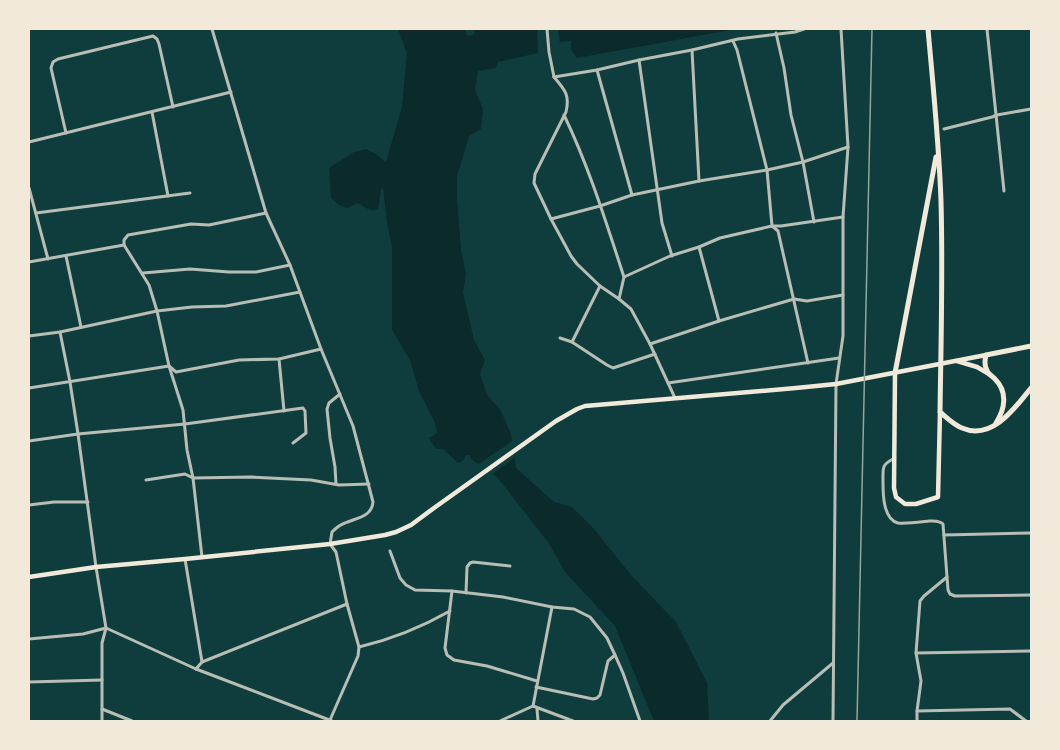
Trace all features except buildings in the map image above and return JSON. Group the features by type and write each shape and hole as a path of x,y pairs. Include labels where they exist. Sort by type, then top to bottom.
{"main road":[{"path":"928,29 937,144 942,242 938,497 910,505 905,504 896,497 894,488 893,459 895,372 934,170 937,144"},
{"path":"29,577 96,567 330,544 396,532 419,520 556,421 585,406 836,384 1031,346"},
{"path":"986,355 985,366 989,374"},
{"path":"956,361 971,364 989,374 1002,388 1004,402 1000,416 991,428"},
{"path":"940,412 955,425 963,429 979,431 991,428 1007,417 1031,388"}],"street":[{"path":"29,639 84,634 106,628 196,669 331,720 358,656 359,647 347,604 336,552 330,544 332,532 337,526 366,514 371,510 373,502 369,484 353,426 321,349 290,266 266,213 212,29"},
{"path":"548,29 549,52 554,77 565,90 568,106 534,176 534,183 551,220 577,264 600,286 631,309 655,354 675,398"},
{"path":"554,77 597,70 733,41 776,33 795,32 804,29"},
{"path":"833,721 836,384 843,336 843,217 848,147 841,29"},
{"path":"987,29 1004,191"},
{"path":"776,33 784,68 791,115 803,162 814,222"},
{"path":"66,133 50,68 53,62 58,59 152,36 157,39 159,44 173,107"},
{"path":"733,41 737,50 767,170 772,226 778,231 808,362"},
{"path":"692,50 699,181"},
{"path":"639,60 662,223 672,256"},
{"path":"597,70 632,195"},
{"path":"29,142 231,92"},
{"path":"944,129 997,115 1031,109"},
{"path":"152,112 168,196"},
{"path":"564,115 575,138 624,277 619,299"},
{"path":"551,220 632,195 803,162 848,147"},
{"path":"29,188 48,259"},
{"path":"36,213 190,193"},
{"path":"202,557 183,410 169,366 157,311 149,286 143,273 133,261 124,245 124,240 128,235 191,224 208,225 266,213"},
{"path":"624,277 672,256 720,238 772,226 814,222 843,217"},
{"path":"29,262 124,245"},
{"path":"699,247 719,321"},
{"path":"66,256 81,327"},
{"path":"143,273 190,269 229,272 256,272 290,266"},
{"path":"572,342 600,286"},
{"path":"29,336 60,332 157,311 192,307 226,306 300,292"},
{"path":"650,344 719,321 794,299 807,301 843,295"},
{"path":"60,332 70,382 106,628 102,643 102,721"},
{"path":"560,338 572,342 613,368 655,354"},
{"path":"29,388 169,366 176,372 239,360 279,359 321,349"},
{"path":"668,383 839,358"},
{"path":"279,359 284,411"},
{"path":"336,484 335,467 330,438 328,406 340,394"},
{"path":"29,441 78,434 185,424 303,408 305,411 306,433 294,443"},
{"path":"893,459 883,467 883,492 888,514 891,518 898,522 939,521 944,526 948,590 950,594 955,596 1031,595"},
{"path":"146,480 185,474 192,478 251,477 311,480 336,484 369,484"},
{"path":"29,505 54,502 88,502"},
{"path":"944,535 1031,533"},
{"path":"390,552 400,578 410,588 415,590 452,591 503,597 552,607 574,609 590,617 607,638 623,673 640,721"},
{"path":"186,559 202,662"},
{"path":"466,593 467,567 470,563 473,562 510,566"},
{"path":"918,721 917,711 921,680 916,653 920,601 947,577"},
{"path":"452,591 445,648 447,655 454,660 487,666 537,681"},
{"path":"196,669 202,662 347,604"},
{"path":"533,706 552,607"},
{"path":"359,647 385,641 425,625 450,610"},
{"path":"916,653 1031,651"},
{"path":"536,687 593,699 597,698 600,695 608,661 615,655"},
{"path":"770,721 784,705 833,663"},
{"path":"29,682 102,680"},
{"path":"533,706 537,709 573,721"},
{"path":"500,721 533,706"},
{"path":"102,709 132,721"},
{"path":"537,709 538,721"},
{"path":"917,711 1010,709 1026,721"}],"water":[{"path":"398,29 465,29 467,36 474,35 475,29 736,29 577,58 571,50 571,41 538,44 538,53 498,62 496,68 478,71 475,90 483,109 481,129 469,136 457,176 461,250 466,274 463,292 474,340 485,360 480,374 487,395 500,409 511,434 516,468 554,502 572,507 594,529 631,575 676,622 707,683 709,721 654,721 615,626 565,572 548,542 497,477 471,459 470,455 466,455 464,460 458,463 443,449 436,449 429,438 437,433 435,423 419,391 410,360 392,330 392,247 387,223 383,187 381,190 378,209 375,210 367,209 358,203 347,208 339,205 331,198 329,168 354,152 366,149 376,154 386,162 402,107 407,53"}],"pier":[{"path":"537,29 558,29 560,44 540,46 540,53 538,53"},
{"path":"514,440 516,457 491,475 477,465"}],"railway":[{"path":"857,721 872,29"}]}
